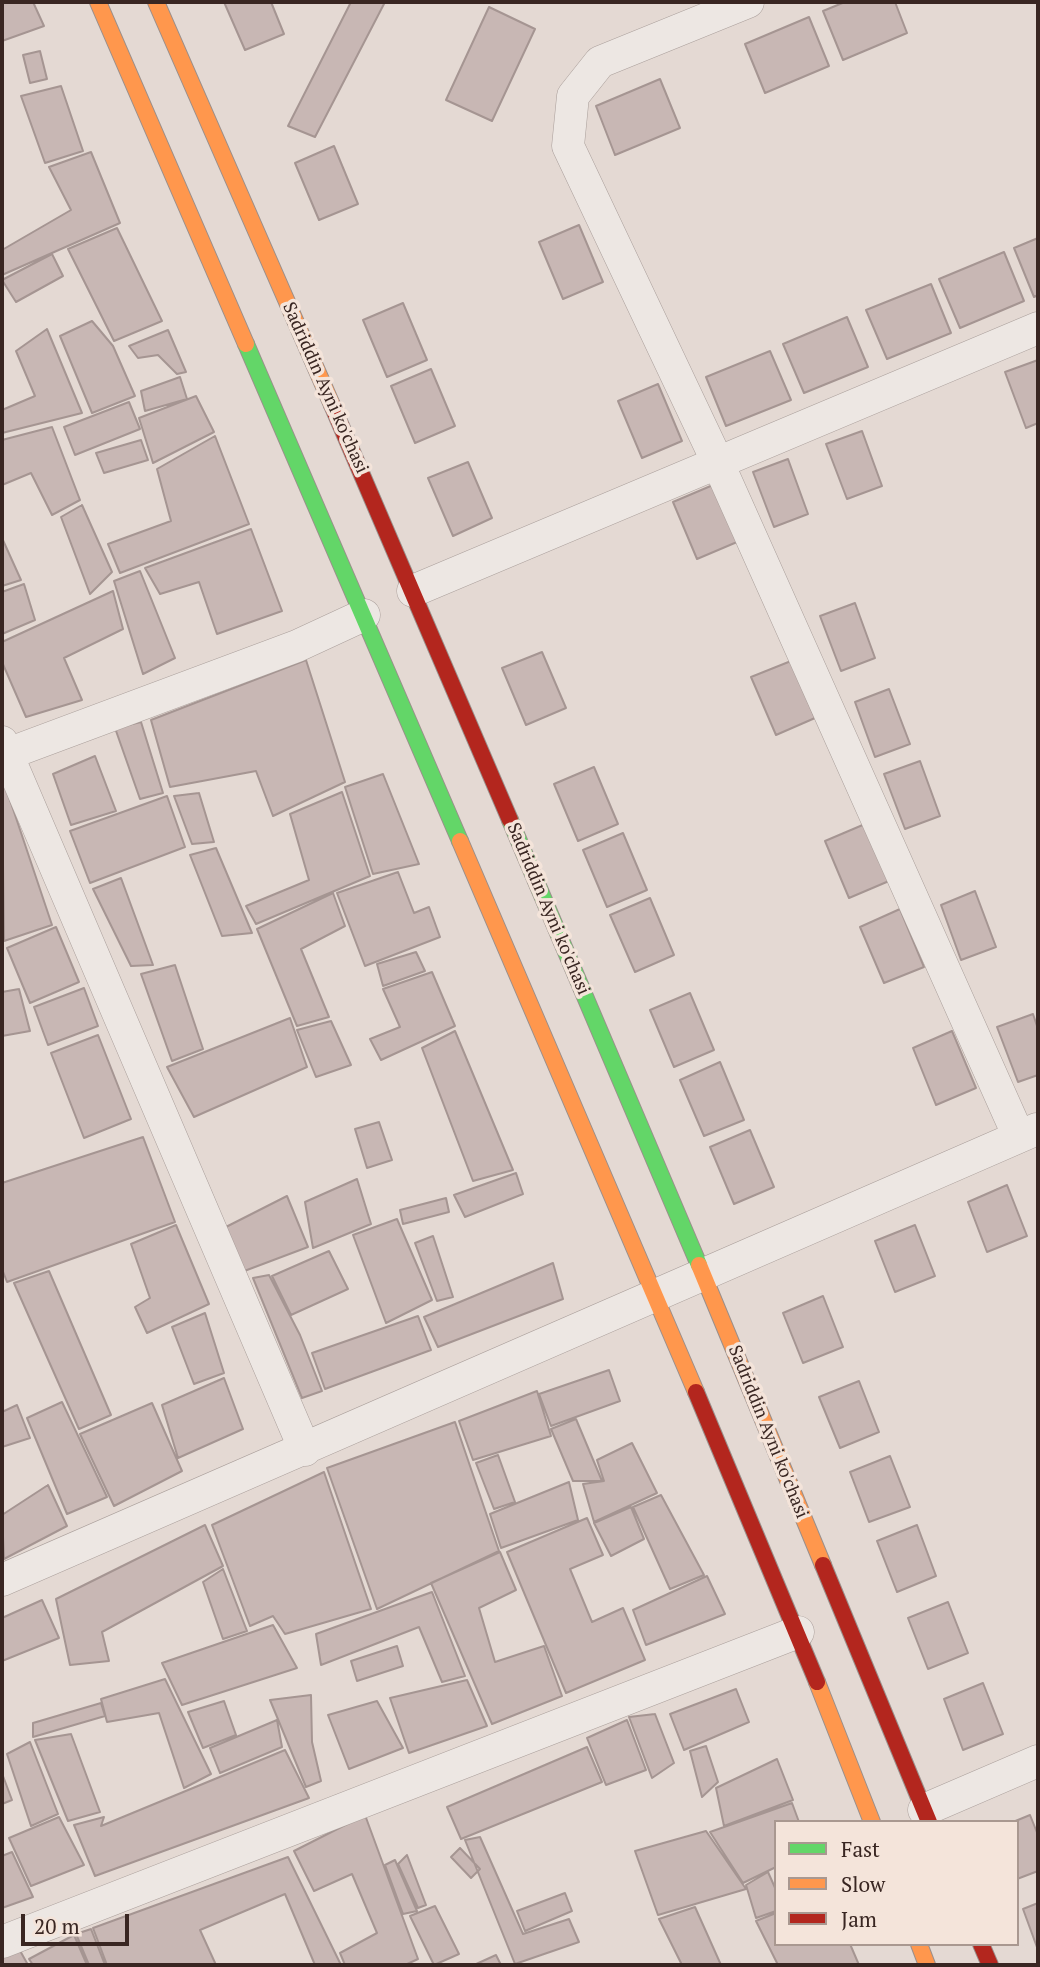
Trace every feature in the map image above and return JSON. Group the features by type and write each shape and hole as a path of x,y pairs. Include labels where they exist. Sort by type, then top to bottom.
{"main road":[{"path":"98,2 370,612 654,1295 798,1632 871,1820"},
{"name":"Sadriddin Ayni ko'chasi","path":"156,2 407,594 703,1274 927,1816"},
{"path":"920,1946 927,1965"},
{"path":"982,1946 990,1965"}],"street":[{"path":"2,1580 1029,1133 568,146 573,96 600,62 748,2"},
{"path":"407,594 1038,328"},
{"path":"305,1450 3,751 297,646 370,612"},
{"path":"2,1942 798,1632"},
{"path":"927,1816 1038,1761"}],"building":[{"path":"2,2 33,2 44,26 2,41"},
{"path":"224,2 271,2 284,34 245,50"},
{"path":"351,2 385,2 315,137 288,126"},
{"path":"845,2 895,2 907,33 843,60 823,11"},
{"path":"489,7 535,29 492,121 446,100"},
{"path":"809,17 829,66 765,93 745,44"},
{"path":"40,51 47,79 30,83 23,55"},
{"path":"660,79 680,128 615,155 596,106"},
{"path":"61,86 83,151 45,163 21,96"},
{"path":"334,146 358,204 319,220 295,163"},
{"path":"91,152 120,223 2,275 2,250 71,210 49,167"},
{"path":"579,225 603,282 563,299 539,242"},
{"path":"117,228 162,321 114,341 68,249"},
{"path":"1038,238 1038,295 1034,297 1014,248"},
{"path":"1004,252 1024,301 960,328 939,279"},
{"path":"52,254 63,276 16,302 2,280"},
{"path":"931,284 951,333 887,359 866,310"},
{"path":"403,303 427,360 387,377 363,320"},
{"path":"847,317 868,367 804,393 783,344"},
{"path":"92,321 113,346 135,396 92,413 60,336"},
{"path":"47,329 82,413 2,433 2,410 35,396 16,351"},
{"path":"168,330 186,372 177,374 158,355 138,358 129,346"},
{"path":"770,351 791,400 726,426 706,377"},
{"path":"1038,360 1038,423 1026,428 1005,372"},
{"path":"431,369 455,426 415,443 391,386"},
{"path":"180,377 187,399 145,411 141,391"},
{"path":"658,384 682,441 642,458 618,401"},
{"path":"196,396 214,432 153,463 139,418"},
{"path":"129,402 140,429 75,455 64,427"},
{"path":"52,427 80,500 52,515 31,473 2,485 2,440"},
{"path":"862,431 882,486 847,499 826,444"},
{"path":"215,436 249,524 120,573 108,544 171,521 157,469"},
{"path":"141,440 148,460 104,473 96,453"},
{"path":"788,459 808,514 774,527 753,472"},
{"path":"468,462 492,518 453,536 428,478"},
{"path":"713,485 737,542 697,559 673,502"},
{"path":"82,505 112,572 90,594 61,517"},
{"path":"251,529 282,611 217,634 199,582 160,594 145,568"},
{"path":"2,538 21,580 2,586"},
{"path":"140,571 175,658 143,674 114,581"},
{"path":"24,584 35,620 2,634 2,592"},
{"path":"113,591 123,629 64,658 82,700 26,717 2,662 2,642"},
{"path":"855,603 875,658 841,671 820,616"},
{"path":"542,652 566,708 526,725 502,668"},
{"path":"306,660 345,782 273,816 256,771 170,787 151,720"},
{"path":"791,661 815,718 776,735 751,677"},
{"path":"889,689 910,744 875,757 855,702"},
{"path":"141,722 163,793 140,799 115,728"},
{"path":"95,756 116,811 71,825 53,774"},
{"path":"920,761 940,816 905,829 884,774"},
{"path":"594,767 618,824 578,841 554,784"},
{"path":"383,774 419,864 373,874 345,787"},
{"path":"5,785 52,925 4,941 2,786"},
{"path":"342,792 370,876 256,924 246,906 309,880 290,814"},
{"path":"199,793 214,842 192,844 174,796"},
{"path":"167,796 185,847 90,883 70,831"},
{"path":"865,824 889,881 849,898 825,841"},
{"path":"623,833 647,890 607,907 583,850"},
{"path":"216,848 252,933 222,936 190,855"},
{"path":"398,872 414,913 429,907 440,937 365,966 337,893"},
{"path":"121,878 153,965 131,966 93,889"},
{"path":"975,891 996,947 961,960 941,905"},
{"path":"333,893 345,926 301,949 329,1017 297,1026 257,929"},
{"path":"650,898 674,955 635,972 610,915"},
{"path":"900,909 924,967 884,983 860,927"},
{"path":"56,927 79,982 30,1003 7,948"},
{"path":"416,952 425,971 383,986 377,964"},
{"path":"175,965 203,1049 172,1061 141,974"},
{"path":"432,972 455,1026 381,1060 370,1039 400,1027 383,989"},
{"path":"84,988 98,1026 48,1045 34,1007"},
{"path":"19,989 30,1031 2,1036 2,992"},
{"path":"690,993 714,1050 674,1067 650,1010"},
{"path":"1033,1014 1038,1029 1038,1075 1018,1082 997,1027"},
{"path":"290,1018 307,1067 194,1117 167,1067"},
{"path":"331,1021 351,1065 316,1077 297,1030"},
{"path":"455,1031 513,1170 473,1181 422,1048"},
{"path":"952,1031 976,1088 936,1105 913,1048"},
{"path":"98,1035 131,1119 84,1138 51,1053"},
{"path":"720,1062 744,1120 704,1136 680,1080"},
{"path":"379,1122 392,1160 367,1168 355,1129"},
{"path":"750,1130 774,1187 734,1204 710,1147"},
{"path":"143,1137 175,1222 7,1282 2,1269 2,1183"},
{"path":"516,1173 523,1194 465,1217 454,1195"},
{"path":"357,1179 371,1224 313,1248 305,1202"},
{"path":"1007,1185 1027,1236 987,1252 968,1202"},
{"path":"287,1196 308,1247 239,1273 220,1230"},
{"path":"446,1198 449,1212 403,1224 400,1210"},
{"path":"397,1219 432,1300 386,1323 353,1235"},
{"path":"176,1225 209,1304 147,1333 135,1307 150,1298 131,1244"},
{"path":"915,1225 935,1276 895,1292 875,1241"},
{"path":"433,1236 453,1297 437,1301 415,1243"},
{"path":"329,1251 348,1289 291,1315 272,1276"},
{"path":"553,1263 563,1299 438,1347 424,1317"},
{"path":"49,1271 111,1415 79,1429 14,1283"},
{"path":"269,1275 300,1335 322,1391 302,1398 253,1278"},
{"path":"823,1296 843,1347 803,1363 783,1313"},
{"path":"205,1313 224,1373 194,1384 172,1327"},
{"path":"418,1316 431,1350 325,1389 312,1353"},
{"path":"609,1370 620,1401 551,1426 539,1394"},
{"path":"224,1378 243,1429 178,1458 162,1405"},
{"path":"859,1381 879,1432 840,1448 819,1397"},
{"path":"537,1391 551,1436 473,1460 459,1421"},
{"path":"62,1402 107,1497 67,1514 27,1418"},
{"path":"152,1403 182,1471 114,1506 80,1434"},
{"path":"17,1405 30,1438 2,1447 2,1412"},
{"path":"576,1419 602,1481 573,1481 551,1429"},
{"path":"455,1422 499,1551 377,1609 327,1468"},
{"path":"632,1443 657,1493 594,1522 583,1484 604,1481 597,1460"},
{"path":"498,1455 515,1502 494,1509 476,1463"},
{"path":"890,1456 910,1507 869,1522 850,1472"},
{"path":"324,1472 371,1609 285,1634 273,1616 250,1626 212,1525"},
{"path":"569,1482 578,1520 501,1548 490,1514"},
{"path":"48,1485 67,1526 4,1559 2,1515"},
{"path":"661,1495 704,1575 670,1589 633,1507"},
{"path":"631,1507 644,1539 611,1556 594,1523"},
{"path":"587,1518 603,1555 570,1569 592,1622 623,1608 645,1660 566,1693 507,1552"},
{"path":"205,1525 223,1566 102,1632 109,1661 70,1665 56,1599"},
{"path":"917,1525 936,1576 897,1592 877,1541"},
{"path":"500,1552 516,1590 479,1608 495,1662 544,1646 562,1696 492,1724 431,1583"},
{"path":"223,1569 247,1631 223,1639 203,1582"},
{"path":"707,1576 725,1614 646,1645 633,1610"},
{"path":"432,1592 465,1676 442,1682 419,1627 321,1665 316,1634"},
{"path":"42,1600 59,1638 2,1661 2,1618"},
{"path":"948,1602 968,1653 928,1669 908,1618"},
{"path":"273,1625 297,1668 182,1705 162,1663"},
{"path":"397,1646 403,1666 357,1681 351,1661"},
{"path":"165,1679 211,1774 184,1788 159,1713 107,1722 101,1699"},
{"path":"467,1680 487,1726 409,1753 390,1698"},
{"path":"983,1683 1003,1734 963,1750 944,1699"},
{"path":"736,1689 749,1722 684,1750 670,1714"},
{"path":"311,1695 312,1742 321,1781 306,1787 270,1700"},
{"path":"224,1701 236,1735 203,1748 188,1712"},
{"path":"377,1701 403,1748 349,1769 328,1715"},
{"path":"101,1703 105,1716 33,1737 33,1723"},
{"path":"655,1714 674,1763 652,1778 629,1717"},
{"path":"277,1720 282,1747 220,1773 210,1748"},
{"path":"627,1720 646,1770 606,1785 587,1738"},
{"path":"71,1734 100,1812 68,1821 35,1740"},
{"path":"30,1742 58,1814 31,1826 7,1754"},
{"path":"706,1746 718,1782 702,1797 690,1751"},
{"path":"587,1747 602,1782 461,1839 447,1807"},
{"path":"285,1750 309,1798 95,1876 74,1825 104,1817 101,1826"},
{"path":"777,1759 793,1800 724,1826 716,1788"},
{"path":"2,1777 12,1800 2,1804"},
{"path":"792,1803 798,1820 774,1820 774,1868 743,1883 710,1832"},
{"path":"365,1815 418,1959 405,1965 345,1965 340,1953 377,1933 352,1874 314,1891 294,1851"},
{"path":"1030,1815 1038,1835 1038,1871 1019,1878 1019,1820"},
{"path":"59,1817 84,1865 31,1886 9,1838"},
{"path":"706,1831 746,1889 658,1915 635,1851"},
{"path":"480,1837 523,1934 569,1919 579,1942 515,1964 465,1840"},
{"path":"460,1848 480,1869 471,1878 451,1857"},
{"path":"12,1852 33,1897 2,1908 2,1856"},
{"path":"407,1855 426,1905 418,1908 398,1864"},
{"path":"288,1857 341,1965 107,1965 93,1928"},
{"path":"395,1860 417,1911 403,1914 385,1865"},
{"path":"768,1872 774,1886 774,1912 756,1918 746,1885"},
{"path":"565,1893 572,1911 525,1931 517,1911"},
{"path":"285,1894 315,1965 216,1965 200,1930"},
{"path":"1038,1903 1038,1950 1023,1909"},
{"path":"435,1906 459,1954 434,1965 410,1916"},
{"path":"695,1907 721,1965 682,1965 659,1919"},
{"path":"774,1914 774,1946 851,1946 859,1965 778,1965 756,1921"},
{"path":"91,1929 105,1965 89,1965 76,1934"},
{"path":"74,1935 87,1965 33,1965 29,1959"},
{"path":"18,1947 28,1965 2,1965 2,1954"},
{"path":"496,1955 501,1965 474,1965"}],"traffic: fast":[{"path":"246,344 460,841"},
{"path":"510,820 699,1265"}],"traffic: slow":[{"path":"98,2 246,344"},
{"path":"156,2 332,405"},
{"path":"460,841 696,1392"},
{"path":"699,1265 823,1565"},
{"path":"817,1682 871,1820"},
{"path":"920,1946 927,1965"}],"traffic: jam":[{"path":"332,405 510,820"},
{"path":"696,1392 817,1682"},
{"path":"823,1565 928,1820"},
{"path":"982,1946 990,1965"}]}
